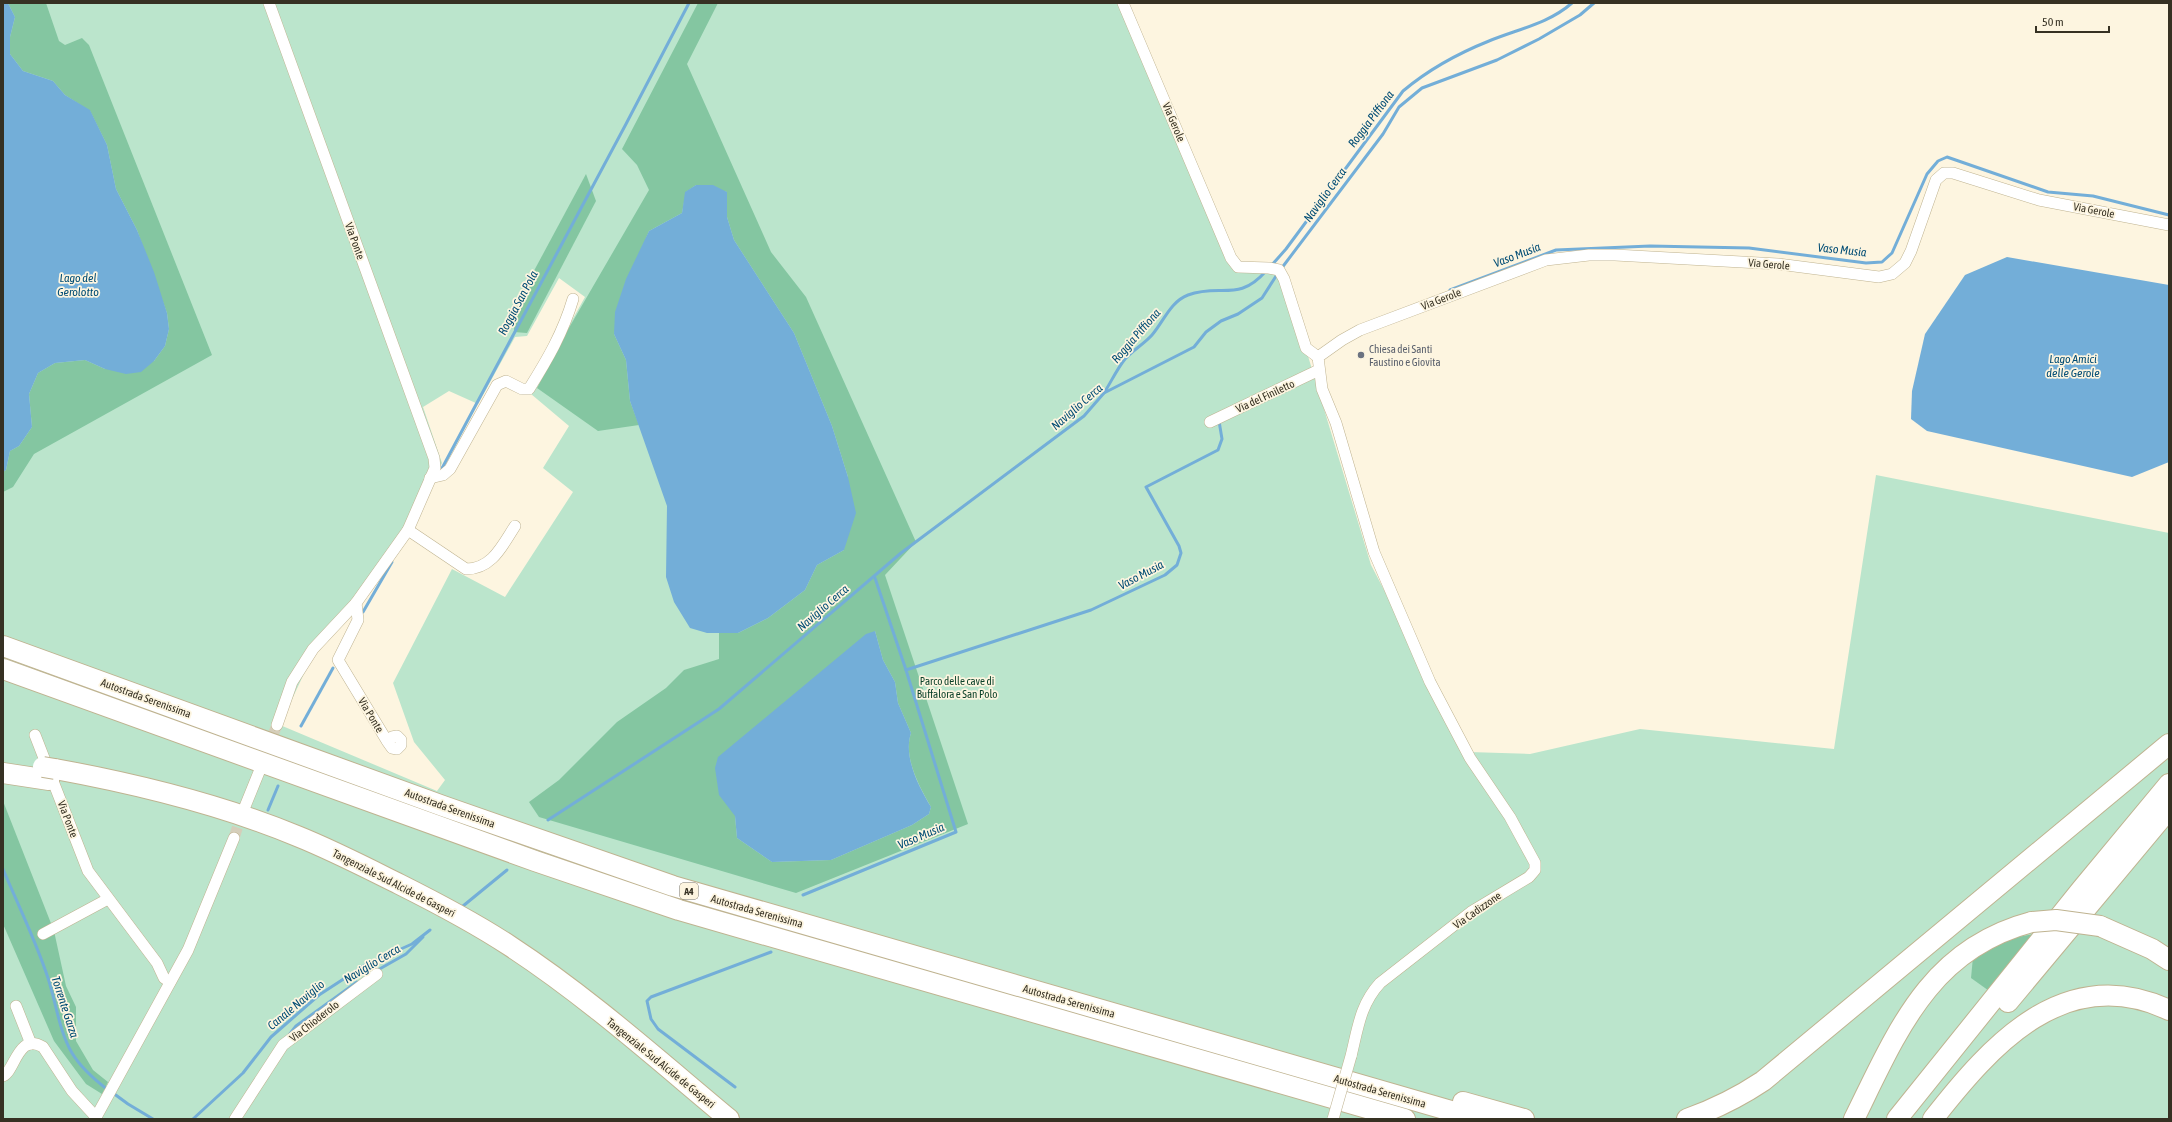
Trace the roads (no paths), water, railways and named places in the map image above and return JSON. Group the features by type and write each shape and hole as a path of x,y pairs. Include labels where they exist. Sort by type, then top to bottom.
{"highway":[{"name":"Autostrada Serenissima","path":"3,646 443,806 673,886 1479,1119"},
{"name":"Autostrada Serenissima","path":"3,669 535,861 679,910 1391,1116 1406,1119"},
{"path":"1687,1119 1710,1111 1736,1098 1763,1081 2169,744"},
{"name":"Tangenziale Sud Alcide de Gasperi","path":"3,762 167,806 263,835 335,864 433,914 505,956 536,977 711,1119"},
{"name":"Tangenziale Sud Alcide de Gasperi","path":"3,773 102,778 168,794 266,824 339,854 438,904 510,945 583,999 729,1119"},
{"path":"1897,1119 2081,890 2169,784"},
{"path":"1914,1119 1987,1028 2169,809"},
{"path":"1854,1119 1892,1044 1920,998 1939,976 1970,948 1989,937 2007,928 2032,922 2056,920 2100,926 2152,949 2169,960"},
{"path":"1933,1119 1969,1073 1997,1046 2024,1024 2046,1011 2071,1000 2094,996 2121,996 2143,1000 2169,1010"},
{"path":"1389,1094 1466,1102 1524,1119"}],"street":[{"name":"Via Ponte","path":"270,3 434,458 434,468 408,530 356,602 313,649 292,682 277,725"},
{"name":"Via Gerole","path":"1123,3 1231,258 1238,267 1269,268 1279,270 1284,279 1306,348 1318,357 1342,340 1360,330 1546,260 1589,255 1615,255 1778,264 1879,277 1892,274 1905,263 1911,251 1936,180 1944,173 1953,173 2039,200 2169,225"},
{"path":"430,478 443,475 450,469 497,385 506,381 522,389 529,389 552,352 566,321 573,299"},
{"path":"1318,357 1319,370"},
{"name":"Via del Finiletto","path":"1210,422 1319,370"},
{"name":"Via Cadizzone","path":"1319,370 1322,389 1336,423 1374,552 1430,682 1470,758 1510,817 1533,856 1535,870 1529,877 1471,912 1380,983 1368,996 1362,1011 1333,1119"},
{"path":"408,530 466,569 478,569 493,559 515,526"},
{"name":"Via Ponte","path":"356,602 358,620 338,660 388,742"},
{"name":"Via Ponte","path":"35,735 88,871 157,963 164,978 170,982"},
{"path":"244,809 259,772"},
{"path":"3,1076 9,1071 15,1056 31,1044 37,1044 43,1047 72,1091 96,1118 188,950 234,838"},
{"path":"43,934 108,899"},
{"name":"Via Chioderolo","path":"235,1119 283,1045 377,974"},
{"path":"16,1006 31,1044"}],"water":[{"name":"Lago del Gerolotto","path":"3,3 8,3 15,17 10,37 10,54 23,71 53,81 65,95 90,110 107,145 116,189 137,230 154,272 167,313 169,329 165,346 154,361 141,372 126,374 105,369 85,360 55,363 38,373 29,394 32,427 19,446 10,451 6,470 3,472"},
{"path":"696,185 713,185 727,192 727,217 734,240 794,333 832,426 848,477 856,513 844,550 817,565 805,590 768,618 738,633 707,633 690,628 674,602 666,577 667,506 630,401 626,360 614,334 615,312 626,279 649,231 682,213 685,192"},
{"name":"Lago Amici delle Gerole","path":"2007,257 2169,285 2169,462 2132,477 1927,431 1911,419 1912,391 1925,334 1965,275"},
{"path":"875,631 883,660 895,682 898,703 911,733 909,752 911,762 917,781 931,807 929,814 912,825 831,860 772,862 737,838 735,816 719,795 715,768 718,757 866,634"}],"waterway":[{"name":"Roggia San Pola","path":"440,472 689,3"},
{"name":"Roggia Piffiona","path":"1271,266 1286,249 1403,91 1433,69 1466,51 1543,21 1563,10 1572,3"},
{"name":"Naviglio Cerca","path":"1281,269 1383,134 1399,107 1422,88 1497,60 1539,39 1580,15 1594,3"},
{"name":"Vaso Musia","path":"1450,290 1556,250 1650,246 1749,248 1866,263 1882,262 1892,253 1927,174 1938,161 1947,157 2048,192 2093,196 2169,215"},
{"name":"Roggia Piffiona","path":"1104,393 1125,359 1152,335 1176,302 1188,295 1200,292 1247,287 1256,281 1266,271"},
{"name":"Naviglio Cerca","path":"548,820 719,709 901,553 1084,416 1104,393 1194,347 1206,332 1221,321 1238,314 1262,298 1278,273"},
{"name":"Vaso Musia","path":"803,895 956,832 906,670 1091,610 1165,575 1177,565 1181,553 1179,546 1146,487 1218,450 1222,439 1219,421"},
{"name":"Roggia San Pola","path":"363,612 392,562"},
{"name":"Vaso Musia","path":"875,578 906,670"},
{"name":"Roggia San Pola","path":"301,726 333,668"},
{"name":"Roggia San Pola","path":"268,810 278,786"},
{"name":"Torrente Garza","path":"3,869 43,964 51,987 61,1026 72,1053 84,1069 108,1090"},
{"name":"Naviglio Cerca","path":"463,906 507,870"},
{"name":"Canale Naviglio","path":"193,1119 243,1073 271,1037 319,995 365,965 412,944 430,930"},
{"name":"Naviglio Cerca","path":"376,971 406,954 423,937"},
{"name":"Vaso Musia","path":"735,1087 658,1029 651,1019 647,1001 651,997 771,952"},
{"name":"Naviglio Cerca","path":"289,1035 296,1026 357,982"},
{"name":"Torrente Garza","path":"113,1093 153,1119"}],"tunnel":[{"path":"260,767 277,725"},
{"path":"234,838 243,810"}],"place":[{"name":"Chiesa dei Santi Faustino e Giovita","path":"1361,355"}],"park label":[{"name":"Parco delle cave di Buffalora e San Polo","path":"957,687"}]}
